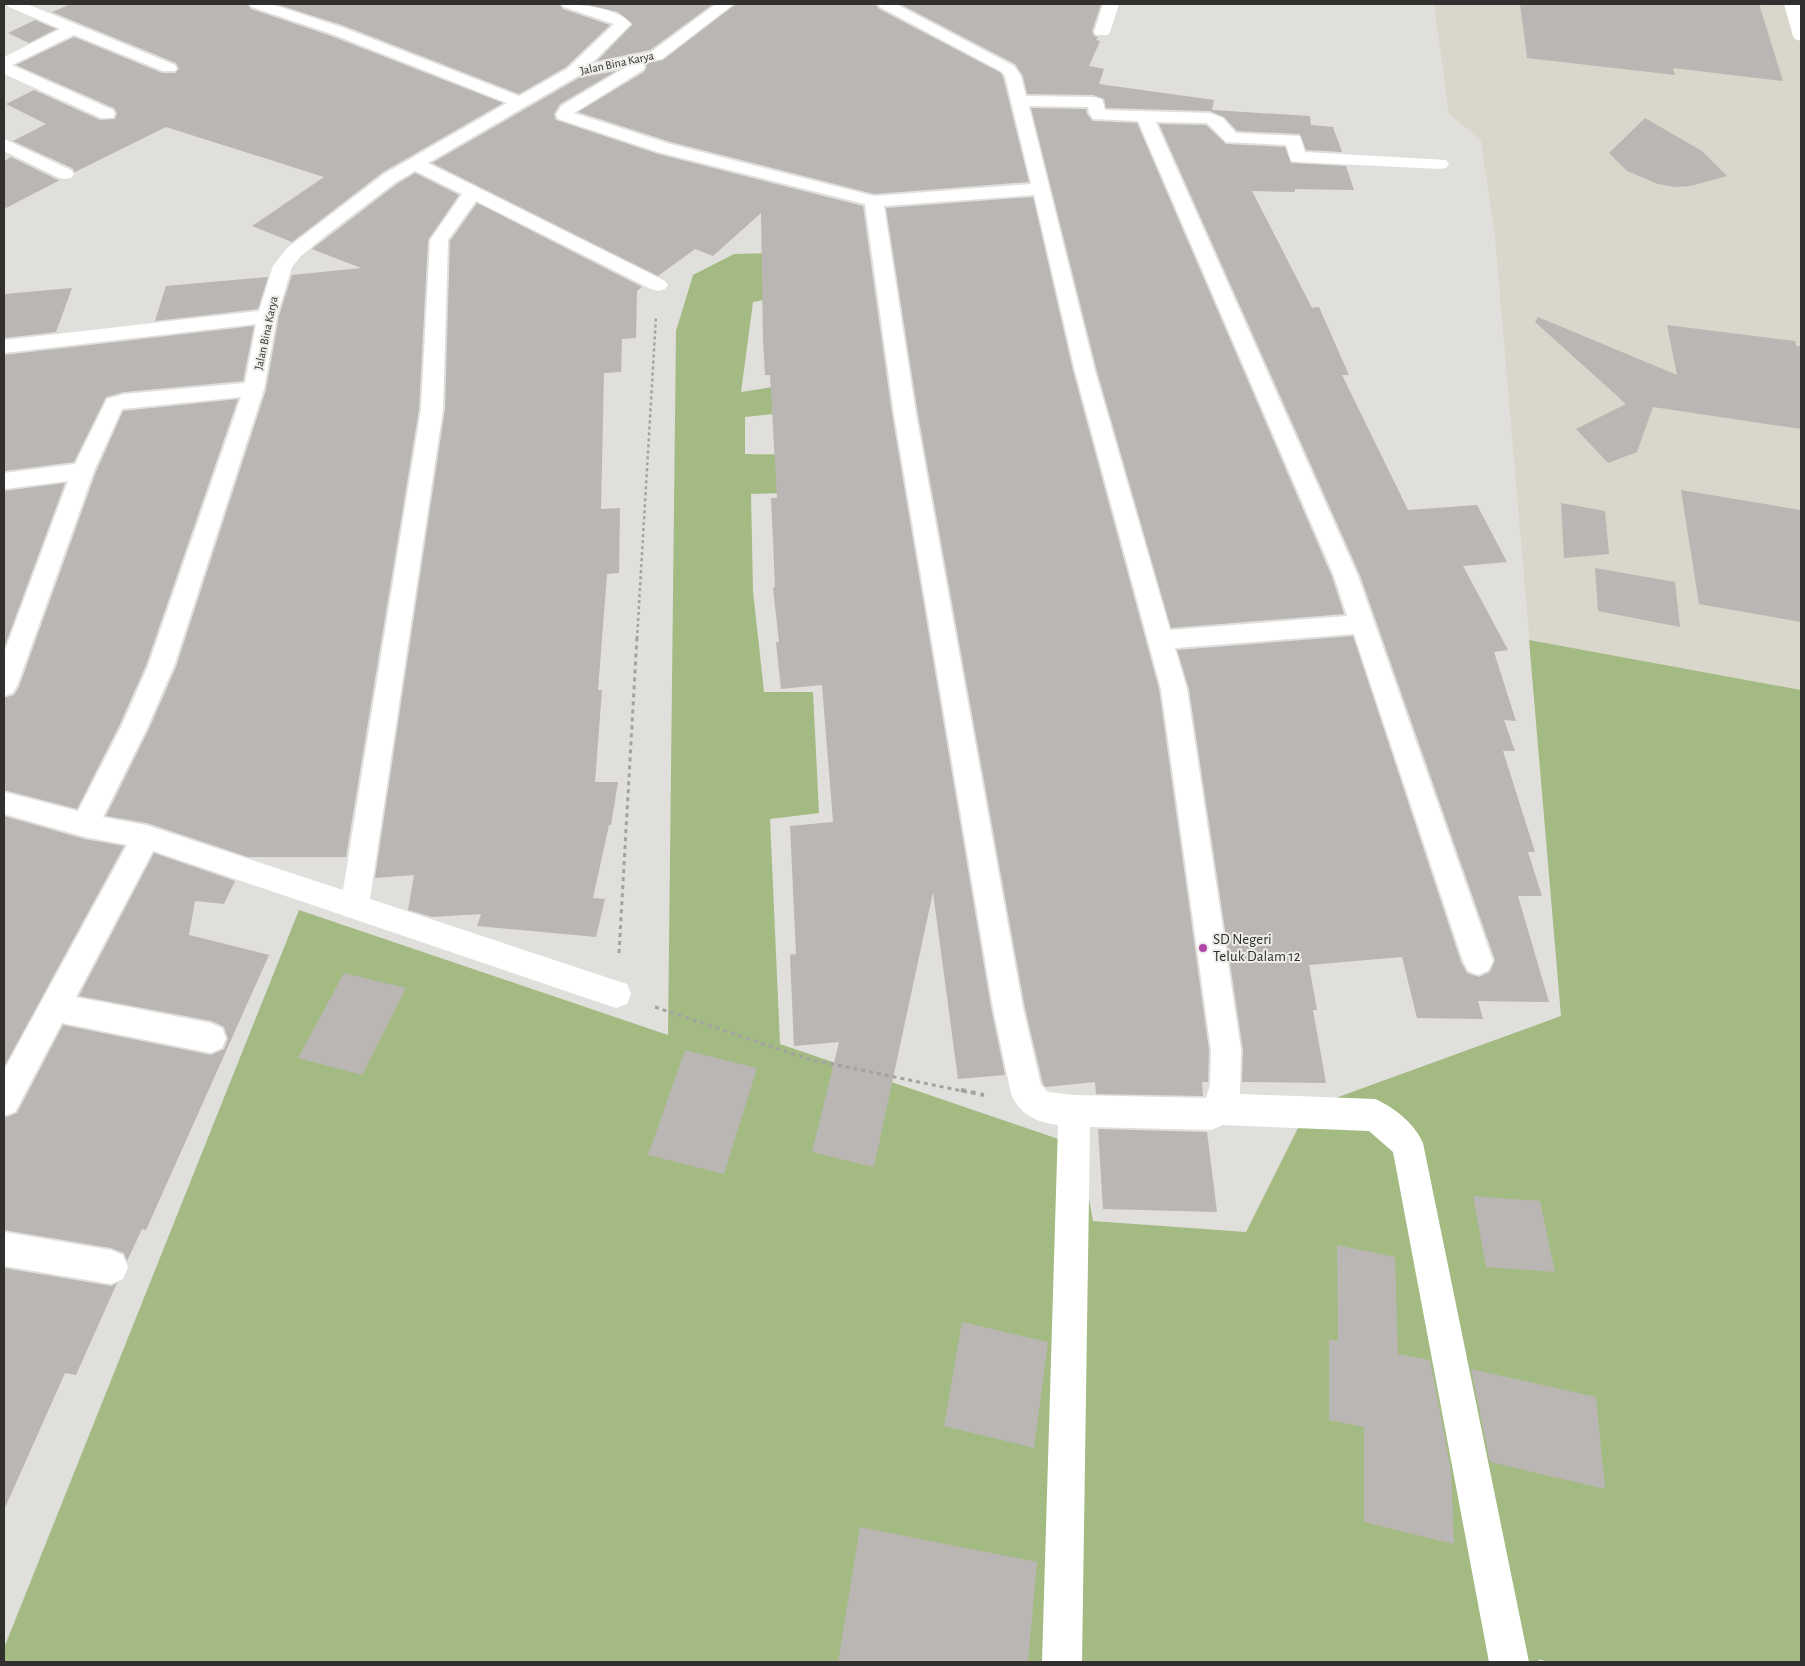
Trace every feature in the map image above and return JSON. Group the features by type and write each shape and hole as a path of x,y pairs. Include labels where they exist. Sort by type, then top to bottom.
{"street":[{"path":"14,4 169,68"},
{"path":"257,4 338,32 521,103"},
{"path":"569,4 619,20 623,24 573,72"},
{"name":"Jalan Bina Karya","path":"4,686 83,471 114,404 124,401 254,389 267,316 283,266 288,259 318,232 371,192 415,164 573,72 656,56 726,4"},
{"path":"885,4 1008,69 1014,76 1085,371 1174,689 1226,1050 1226,1086 1219,1109"},
{"path":"1102,32 1111,4"},
{"path":"1792,4 1801,36"},
{"path":"4,63 73,29"},
{"path":"656,56 567,110 564,115 664,148 874,201 1042,189"},
{"path":"4,68 107,114"},
{"path":"1020,101 1093,102 1096,103 1097,113 1100,115 1210,118 1218,122 1226,134 1232,138 1294,140 1297,157 1440,164"},
{"path":"1145,117 1346,576 1478,961"},
{"path":"4,144 65,174"},
{"path":"415,164 658,285"},
{"path":"355,907 432,409 439,240 473,192"},
{"path":"874,201 905,414 1008,1008 1027,1094 1058,1109 1211,1114 1219,1109 1375,1115 1407,1143 1509,1662"},
{"path":"4,346 267,316"},
{"path":"85,825 134,728 161,666 254,389"},
{"path":"4,481 83,471"},
{"path":"1161,640 1362,624"},
{"path":"4,802 85,825 146,837 616,994"},
{"path":"4,1101 146,837"},
{"path":"55,1007 212,1038"},
{"path":"1058,1109 1062,1662"},
{"path":"4,1249 111,1267"}],"path":[{"path":"658,285 616,994 808,1059 1058,1109"}],"shaded area":[{"path":"1434,4 1801,4 1801,1030 1559,985 1495,237 1481,140 1449,114"}],"green space":[{"path":"773,253 773,298 753,302 741,392 870,372 878,403 745,417 745,454 842,456 846,491 751,494 753,591 764,692 813,692 819,813 770,819 780,1044 1079,1146 1093,1221 1246,1232 1308,1108 1561,1016 1529,640 1801,690 1801,1662 1548,1662 1539,1659 1539,1662 4,1662 4,1648 299,910 668,1035 676,331 693,275 734,254"}],"building":[{"path":"71,4 247,4 251,9 331,36 503,103 383,172 292,242 252,226 324,177 166,127 75,172 72,168 13,141 46,124 6,104 34,90 100,120 115,119 117,113 114,108 16,65 74,37 162,73 175,73 179,69 176,63 52,12"},
{"path":"276,4 559,4 563,9 610,25 566,67 519,94 345,26"},
{"path":"584,4 713,4 650,50 597,61 633,24 618,12"},
{"path":"736,4 875,4 879,9 1001,73 1029,182 874,194 671,142 578,112 644,72 647,67 645,64 663,60"},
{"path":"900,4 1101,4 1092,31 1094,36 1098,37 1096,40 1100,41 1089,66 1104,69 1099,84 1214,100 1212,110 1310,116 1311,125 1333,127 1342,152 1306,150 1300,134 1237,131 1224,117 1210,111 1106,108 1104,99 1093,95 1027,94 1023,76 1015,64"},
{"path":"1520,4 1759,4 1783,81 1673,68 1675,75 1527,58"},
{"path":"35,20 56,29 29,43 8,33"},
{"path":"616,71 560,104 554,114 556,120 658,154 863,206 892,414 991,1008 1005,1075 958,1079 933,892 874,1167 812,1152 839,1042 794,1046 790,955 796,954 790,826 833,822 822,685 781,689 776,642 779,642 773,588 775,587 771,498 777,498 770,375 765,375 761,213 713,256 695,249 658,276 432,163 579,78"},
{"path":"1031,108 1086,109 1087,114 1093,121 1137,123 1332,577 1344,614 1171,628 1097,371"},
{"path":"1645,118 1702,151 1727,176 1691,186 1675,187 1658,184 1627,171 1609,153"},
{"path":"1159,124 1206,125 1226,144 1285,147 1291,163 1346,166 1354,190 1295,189 1295,192 1252,191 1312,308 1319,307 1349,375 1342,375 1408,510 1477,505 1507,562 1463,566 1508,650 1494,652 1516,721 1504,720 1515,751 1503,751 1535,852 1528,852 1542,896 1518,896 1549,1002 1478,1001 1483,1019 1417,1018 1402,957 1309,965 1317,1010 1313,1010 1326,1083 1242,1082 1243,1050 1189,689 1177,650 1353,636 1461,962 1467,973 1479,977 1490,972 1495,960 1360,575"},
{"path":"11,157 60,180 4,209 4,161"},
{"path":"415,173 459,195 428,240 419,409 346,857 248,857 147,823 106,816 149,729 176,667 266,390 279,316 292,275 361,268 312,249 397,184"},
{"path":"1033,197 1073,371 1159,689 1209,1050 1208,1082 1202,1082 1203,1096 1096,1094 1095,1082 1046,1087 1043,1084 1025,1008 918,414 886,208"},
{"path":"477,203 642,287 637,291 636,338 622,339 621,372 604,373 601,509 620,508 619,573 607,574 598,690 602,690 595,782 618,782 611,825 609,825 593,898 605,899 596,937 477,926 481,914 432,917 408,910 414,875 375,878 445,409 450,241"},
{"path":"268,277 258,309 155,321 166,286"},
{"path":"72,288 56,332 4,338 4,294"},
{"path":"1538,317 1677,375 1667,325 1795,341 1796,346 1801,346 1801,429 1653,407 1637,452 1608,463 1576,429 1626,404 1535,322"},
{"path":"254,326 243,381 124,392 106,397 74,462 4,471 4,355"},
{"path":"238,399 146,665 119,726 77,809 4,790 4,698 14,695 19,687 96,472 123,411"},
{"path":"65,483 4,648 4,491"},
{"path":"1681,490 1801,510 1801,622 1699,604"},
{"path":"1561,503 1605,511 1609,554 1564,558"},
{"path":"1595,568 1675,582 1680,627 1598,611"},
{"path":"4,816 84,839 124,846 4,1067"},
{"path":"154,853 235,881 224,904 195,901 189,935 269,955 146,1230 142,1229 127,1261 124,1253 111,1248 4,1230 4,1118 17,1113 63,1025 211,1055 224,1049 228,1039 224,1027 212,1021 79,996"},
{"path":"344,973 406,988 362,1075 298,1058"},
{"path":"685,1050 757,1068 724,1174 648,1155"},
{"path":"1098,1129 1207,1132 1217,1212 1103,1209"},
{"path":"1473,1196 1540,1201 1555,1272 1486,1267"},
{"path":"1337,1245 1395,1257 1398,1354 1430,1360 1451,1471 1454,1544 1364,1522 1364,1427 1329,1420 1329,1339 1338,1341"},
{"path":"4,1268 111,1286 117,1283 76,1375 65,1373 4,1510"},
{"path":"962,1322 1048,1342 1034,1448 944,1426"},
{"path":"1471,1369 1596,1397 1605,1489 1490,1462"},
{"path":"860,1527 1037,1562 1028,1662 838,1662"}],"place":[{"name":"SD Negeri Teluk Dalam 12","path":"1203,948"}]}
